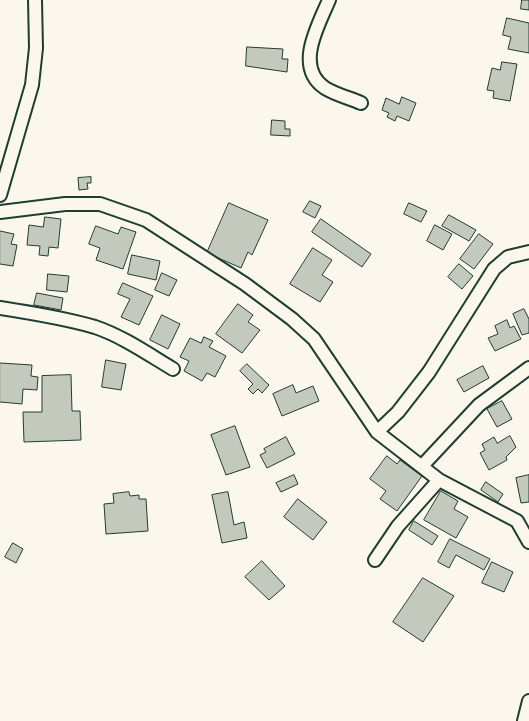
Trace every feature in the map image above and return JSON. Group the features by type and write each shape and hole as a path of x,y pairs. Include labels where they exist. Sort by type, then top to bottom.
{"street":[{"path":"0,195 32,85 36,48 35,0"},
{"path":"329,0 310,49 310,66 315,79 323,87 361,103"},
{"path":"0,212 65,204 100,204 146,220 245,284 292,319 314,339 377,432 440,480 517,521 529,542"},
{"path":"377,432 398,412 429,372 494,269 508,257 529,252"},
{"path":"0,308 50,316 96,328 118,337 173,369"},
{"path":"422,466 480,404 529,368"},
{"path":"375,560 398,526 440,480"},
{"path":"517,521 529,515"},
{"path":"524,721 529,701"}],"building":[{"path":"522,0 529,0 529,10 521,9"},
{"path":"507,18 529,23 529,53 508,49 511,37 503,35"},
{"path":"247,47 283,49 282,59 288,59 287,72 246,66"},
{"path":"502,62 517,64 510,101 493,98 494,91 487,90 492,68 500,70"},
{"path":"402,97 416,103 409,121 397,116 395,121 387,117 389,113 382,110 386,98 399,104"},
{"path":"272,120 285,121 285,129 290,129 290,136 271,135"},
{"path":"91,177 91,183 87,183 88,189 79,190 78,178"},
{"path":"310,201 321,206 315,218 303,212"},
{"path":"229,203 268,220 252,255 248,252 241,268 207,253"},
{"path":"409,203 427,211 421,222 404,214"},
{"path":"449,215 476,230 469,241 442,226"},
{"path":"45,217 61,219 58,248 49,247 48,256 39,255 40,246 27,245 29,225 43,227"},
{"path":"321,219 371,254 362,267 312,232"},
{"path":"435,225 452,234 443,250 427,241"},
{"path":"96,226 118,234 121,227 136,232 123,269 96,260 100,248 89,244"},
{"path":"0,231 14,234 11,244 17,245 13,266 0,264"},
{"path":"479,234 493,244 474,269 460,259"},
{"path":"313,248 332,260 322,275 333,282 320,302 290,284"},
{"path":"132,255 160,261 156,280 128,274"},
{"path":"459,264 473,276 462,289 448,277"},
{"path":"162,273 177,280 169,296 155,290"},
{"path":"48,274 69,276 67,292 47,290"},
{"path":"123,283 153,296 139,325 121,317 130,299 118,294"},
{"path":"37,293 63,298 61,310 34,305"},
{"path":"238,304 253,315 248,322 260,330 242,353 216,334"},
{"path":"524,309 529,319 529,333 522,335 513,314"},
{"path":"162,315 180,324 168,349 150,340"},
{"path":"507,320 510,328 514,326 521,339 495,351 488,338 498,334 495,326"},
{"path":"204,337 213,341 209,347 226,356 215,377 207,373 202,381 184,371 189,361 180,357 190,338 201,343"},
{"path":"106,360 126,364 121,390 102,387"},
{"path":"0,363 32,365 31,376 38,377 37,390 23,389 22,404 0,402"},
{"path":"247,364 269,385 262,393 258,389 253,394 248,389 253,384 240,371"},
{"path":"483,366 489,378 464,392 457,380"},
{"path":"71,375 72,411 80,411 81,440 24,442 23,412 42,412 42,376"},
{"path":"293,385 296,393 313,386 319,401 282,416 273,394"},
{"path":"502,401 512,419 497,427 487,409"},
{"path":"235,426 250,467 226,475 211,435"},
{"path":"510,436 516,447 506,457 507,460 489,470 480,453 485,450 482,444 494,437 497,443"},
{"path":"286,437 295,454 267,468 260,455 266,452 264,449"},
{"path":"387,456 397,464 400,460 422,476 397,511 380,499 386,491 370,479"},
{"path":"294,475 298,484 281,492 276,483"},
{"path":"529,475 529,502 521,503 516,478"},
{"path":"486,482 503,494 498,502 481,490"},
{"path":"441,491 458,501 454,509 468,517 456,538 424,520"},
{"path":"129,492 130,496 139,495 139,499 146,499 148,531 106,534 104,504 114,503 113,494"},
{"path":"228,492 234,525 244,522 247,538 222,543 212,495"},
{"path":"298,499 327,522 313,540 284,517"},
{"path":"414,521 438,536 432,545 409,530"},
{"path":"450,539 490,559 484,570 456,555 449,568 438,562"},
{"path":"13,543 23,549 16,563 5,557"},
{"path":"262,561 285,586 269,600 245,577"},
{"path":"492,562 513,572 504,592 482,583"},
{"path":"423,578 454,596 423,642 393,622"}]}
